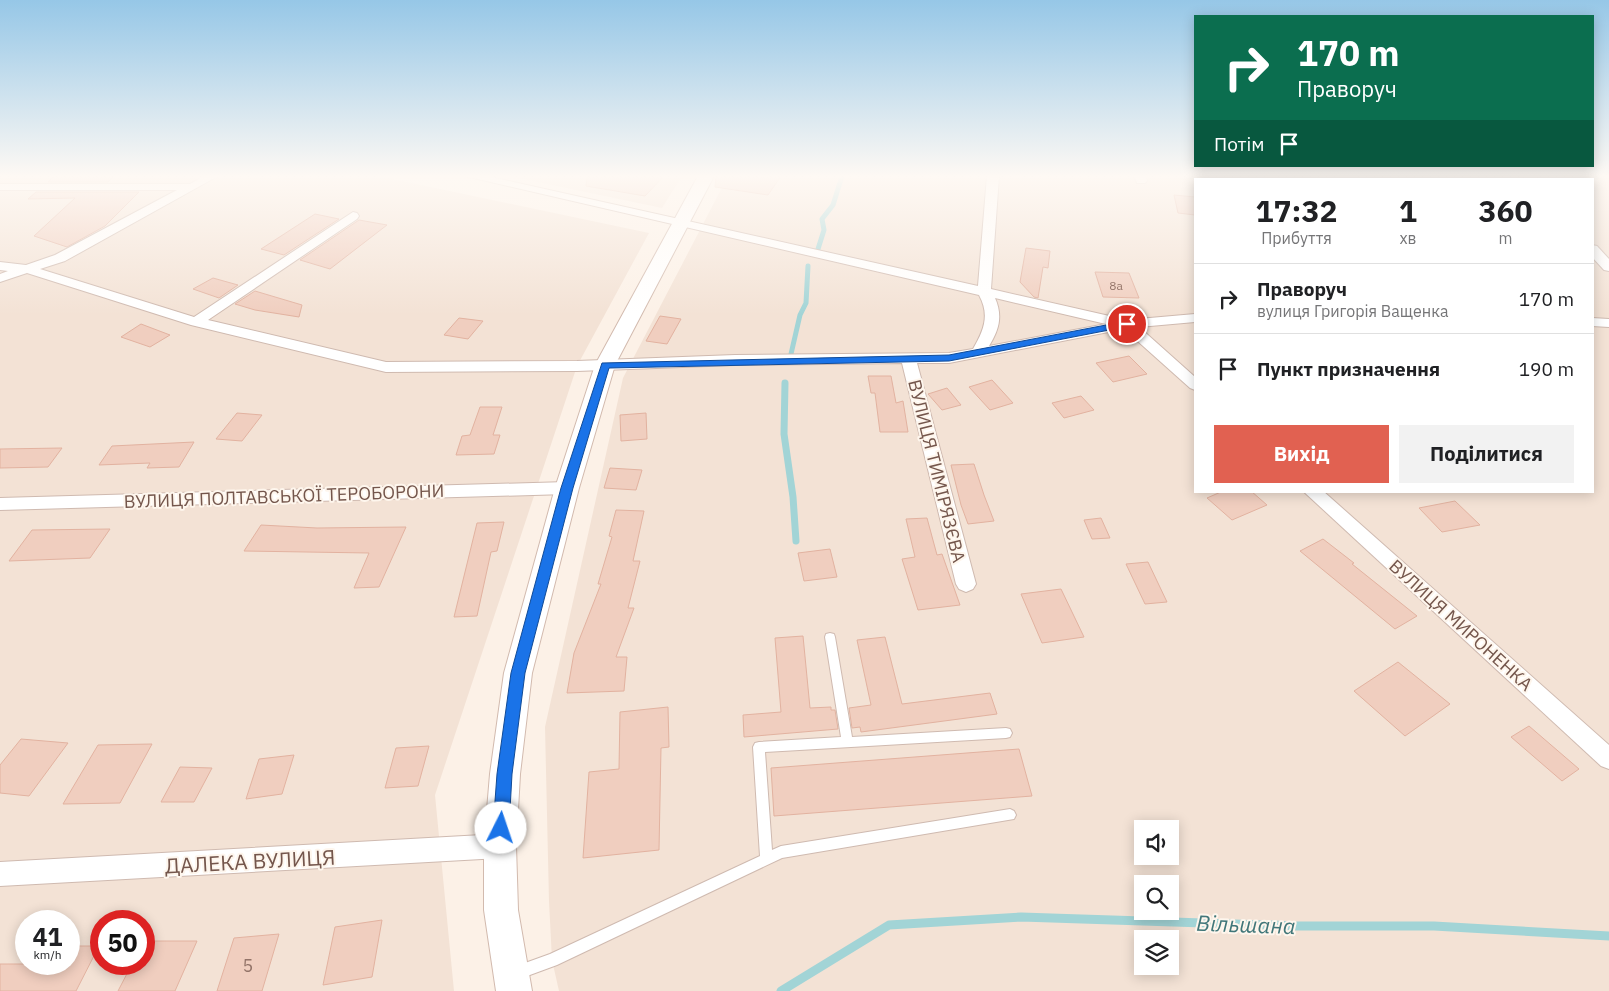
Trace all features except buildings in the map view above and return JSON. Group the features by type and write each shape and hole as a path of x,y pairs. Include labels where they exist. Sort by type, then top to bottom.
{"main road":[{"path":"513,983 501,910 500,846 504,774 518,673 567,488 605,365 680,223"}],"street":[{"path":"0,278 60,258 127,222"},
{"path":"196,322 344,222"},
{"path":"677,222 1127,324 1194,385"},
{"path":"978,352 992,330 993,306 984,291 989,222"},
{"path":"1594,251 1609,267"},
{"path":"0,266 27,269 196,322 386,367 605,365 949,358 1127,324 1194,318"},
{"path":"1594,322 1609,323"},
{"name":"ВУЛИЦЯ ТИМІРЯЗЄВА","path":"908,358 966,584"},
{"name":"ВУЛИЦЯ ПОЛТАВСЬКОЇ ТЕРОБОРОНИ","path":"0,504 567,488"},
{"name":"ВУЛИЦЯ МИРОНЕНКА","path":"1314,493 1609,759"},
{"name":"ДАЛЕКА ВУЛИЦЯ","path":"0,874 500,846"}],"lane":[{"path":"830,637 847,742"},
{"path":"766,859 759,747 1006,734"},
{"path":"513,983 552,960 780,852 1010,815"}],"shaded area":[{"path":"0,222 598,222 649,233 577,366 435,795 454,991 0,991"},
{"path":"704,222 1194,222 1194,493 1594,493 1594,222 1609,222 1609,991 559,991 552,960 545,727 623,378"}],"waterway":[{"path":"818,249 824,230 823,222"},
{"path":"791,354 800,315 806,303 808,266"},
{"path":"785,383 784,434 793,497 796,541"},
{"name":"Вільшана","path":"781,991 889,925 1021,917 1297,926 1434,926 1609,936"}],"route":[{"path":"501,828 504,774 518,673 567,488 605,365 735,360 949,358 1127,324"}]}
